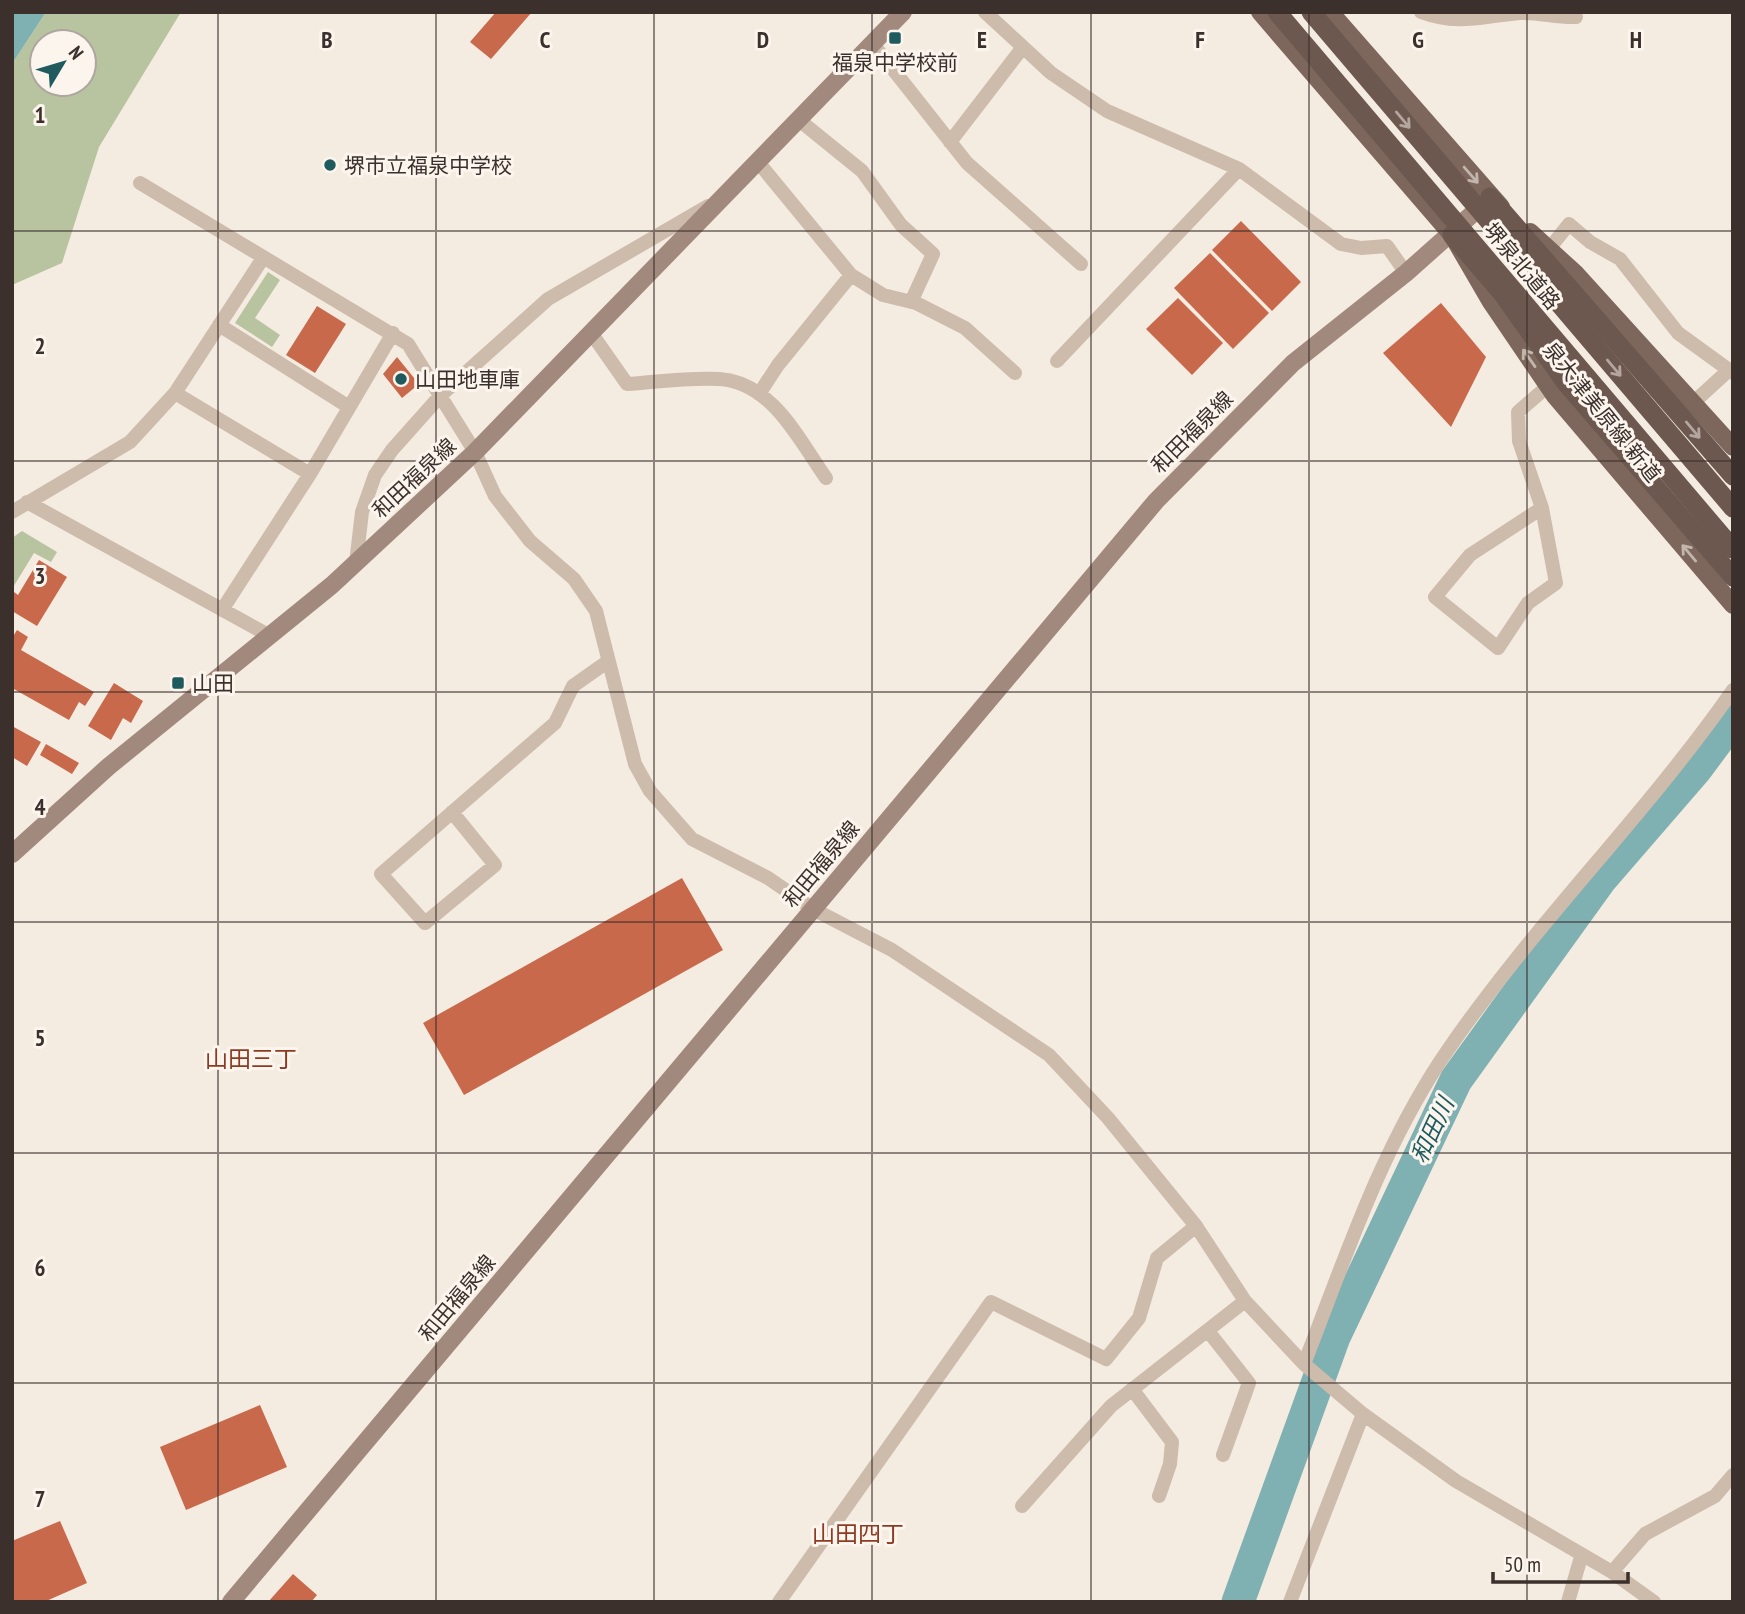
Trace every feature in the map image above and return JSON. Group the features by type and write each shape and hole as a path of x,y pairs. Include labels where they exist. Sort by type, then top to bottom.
{"highway":[{"name":"堺泉北道路","path":"1277,12 1733,549"},
{"name":"堺泉北道路","path":"1311,12 1733,508"},
{"path":"1490,197 1733,476"},
{"path":"1452,234 1502,293 1557,384 1733,577"}],"main road":[{"name":"和田福泉線","path":"12,854 108,767 356,563 475,452 903,12"},
{"path":"1260,12 1452,234"},
{"path":"1330,12 1490,197 1576,274 1733,447"},
{"name":"和田福泉線","path":"231,1602 1156,501 1293,363 1406,273 1490,197"},
{"name":"泉大津美原線 新道","path":"1557,384 1733,605"}],"street":[{"path":"985,12 1051,73 1107,111 1239,169 1341,244 1361,248 1387,246 1406,273"},
{"path":"1421,12 1452,20 1488,19 1520,13 1576,17"},
{"path":"873,44 967,163 1081,264"},
{"path":"950,142 1023,47"},
{"path":"799,120 862,170 901,225 933,254 911,302"},
{"path":"758,162 851,275 883,295 911,302 965,327 1015,373"},
{"path":"1057,361 1239,169"},
{"path":"140,183 408,344 475,452 495,496 530,541 574,579 596,611 635,764 650,791 692,839 768,878 813,909 892,950 1049,1055 1108,1118 1196,1226 1245,1301 1309,1367 1363,1414 1456,1481 1581,1557 1612,1572 1654,1602"},
{"path":"356,563 362,512 375,475 441,395 548,299 724,197"},
{"path":"1549,249 1569,225 1590,242 1620,259 1678,333 1731,371 1694,402"},
{"path":"12,512 130,442 175,393 263,258"},
{"path":"759,394 778,365 851,275"},
{"path":"219,325 349,407"},
{"path":"222,610 310,474 393,333"},
{"path":"592,334 627,384 721,379 751,388 778,409 826,478"},
{"path":"1542,508 1470,555 1435,597 1498,648 1528,603 1556,583 1542,508 1519,441 1518,412 1557,384"},
{"path":"175,393 310,474"},
{"path":"27,502 270,636"},
{"path":"452,812 495,865 425,923 381,874 452,812 555,723 573,687 607,662"},
{"path":"1309,1367 1384,1158 1441,1061 1528,941 1701,735 1733,690"},
{"path":"779,1602 991,1302 1106,1359 1139,1318 1157,1258 1196,1226"},
{"path":"1021,1506 1111,1406 1245,1301"},
{"path":"1208,1331 1249,1383 1223,1455"},
{"path":"1132,1389 1172,1442 1170,1464 1159,1496"},
{"path":"1290,1602 1363,1414"},
{"path":"1612,1572 1645,1534 1716,1496 1733,1475"},
{"path":"1568,1602 1581,1557"}],"green space":[{"path":"46,12 181,12 99,147 62,263 12,285 12,64 28,40 28,98 98,98 98,28 36,28"},
{"path":"268,272 280,280 255,318 280,335 272,347 235,323"},
{"path":"22,531 57,552 51,562 34,553 12,589 12,538"}],"water":[{"path":"12,12 46,12 36,28 28,28 28,40 12,64"}],"building":[{"path":"496,12 532,12 491,59 470,42"},
{"path":"1241,221 1301,282 1272,311 1212,250"},
{"path":"1210,253 1269,313 1233,349 1174,288"},
{"path":"1178,298 1223,343 1192,375 1146,329"},
{"path":"1441,303 1486,357 1451,427 1383,353"},
{"path":"317,306 346,324 315,373 286,355"},
{"name":"山田地車庫","path":"397,357 419,384 402,398 383,374"},
{"path":"39,560 67,577 37,626 12,611 12,596 14,592 18,595"},
{"path":"17,630 28,637 21,650 94,692 85,706 79,702 69,720 12,688 12,638"},
{"path":"114,683 143,701 131,723 123,718 111,740 88,726"},
{"path":"12,726 41,742 27,766 12,757"},
{"path":"46,744 79,763 72,774 40,755"},
{"path":"682,878 723,950 464,1095 423,1023"},
{"path":"260,1405 287,1467 186,1510 160,1447"},
{"path":"60,1521 87,1583 44,1602 12,1602 12,1541"},
{"path":"293,1574 317,1595 311,1602 268,1602"}],"waterway":[{"name":"和田川","path":"1238,1602 1334,1337 1456,1080 1600,880 1696,769 1733,719"}],"place":[{"name":"福泉中学校前","path":"895,38"},
{"name":"堺市立福泉中学校","path":"330,165"},
{"name":"山田地車庫","path":"401,379"},
{"name":"山田","path":"178,683"}],"district":[{"name":"山田三丁","path":"251,1058"},
{"name":"山田四丁","path":"858,1533"}]}
